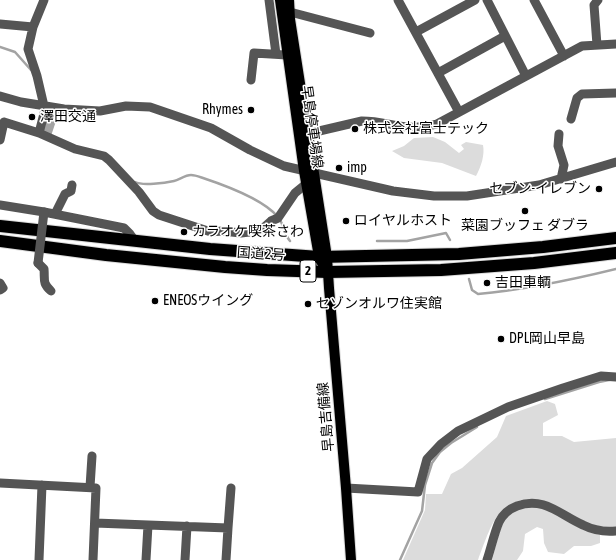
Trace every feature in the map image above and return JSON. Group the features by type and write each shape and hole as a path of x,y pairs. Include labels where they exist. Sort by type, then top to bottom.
{"highway":[{"name":"国道2号","path":"0,226 210,249 323,257 459,254 543,247 616,238"},
{"name":"国道2号","path":"0,242 106,255 225,267 327,272 456,269 534,263 616,253"}],"main road":[{"name":"早島停車場線","path":"280,0 287,55 314,174 323,257"},
{"name":"早島停車場線","path":"289,0 304,134 304,171 323,257"},
{"name":"早島吉備線","path":"323,257 327,272 351,560"}],"street":[{"path":"39,133 47,106 28,49 33,26 44,0"},
{"path":"269,0 276,54"},
{"path":"398,0 459,112"},
{"path":"416,32 475,0"},
{"path":"486,0 526,76"},
{"path":"534,0 564,56"},
{"path":"597,45 594,5 598,0"},
{"path":"290,12 370,32"},
{"path":"0,24 33,26"},
{"path":"438,73 505,36"},
{"path":"304,134 362,121 371,121 401,127 426,127 437,124 582,46 616,44"},
{"path":"251,80 254,53 287,55"},
{"path":"571,119 577,98 582,94 616,93"},
{"path":"0,96 21,102 47,106 100,111 126,106 150,107 212,128 250,150 284,166 393,191 434,196 474,195 539,185 616,162"},
{"path":"0,140 4,122 39,133 80,151 104,156 139,192 153,211 159,215 211,232 222,231 242,233 261,230 278,217 295,193 306,184"},
{"path":"559,134 558,146 564,165 561,179"},
{"path":"55,214 65,194 71,191 72,185"},
{"path":"0,205 124,228 135,241"},
{"path":"44,212 38,263 44,269 44,282 51,291"},
{"path":"0,283 3,288 0,290"},
{"path":"346,488 418,492 427,459 441,444 458,431 508,407 563,388 601,376 616,377"},
{"path":"90,488 92,456"},
{"path":"0,483 96,488 93,560"},
{"path":"39,560 42,485"},
{"path":"226,560 231,488"},
{"path":"487,560 500,521 506,512 523,504 535,502 548,506 584,526 606,532 616,531"},
{"path":"95,523 228,528"},
{"path":"146,560 148,525"},
{"path":"185,560 187,526"}],"shaded area":[{"path":"48,111 59,112 51,136 45,134 43,129"},
{"path":"433,137 445,142 459,153 464,149 461,145 466,142 483,145 482,161 476,176 442,163 404,158 392,151 404,146 414,138"},
{"path":"547,401 555,404 558,415 543,423 543,436 562,436 574,442 616,438 616,527 586,523 547,502 530,499 521,500 507,507 496,518 478,560 403,560 425,510 426,494 442,494 451,474 462,468 497,437 506,416"},
{"path":"536,506 548,509 584,530 600,535 600,543 591,546 574,546 564,554 548,552 544,543 543,529 537,527 525,534 523,551 517,560 492,560 503,524 509,514 518,509"}],"waterway":[{"path":"0,47 15,52 31,70"},
{"path":"135,182 148,184 165,183 194,175 222,185 254,199 272,211 282,223 286,235 290,241"},
{"path":"377,241 407,241 446,233 450,240"},
{"path":"469,279 472,290 478,294 547,284 616,269"},
{"path":"545,399 609,380"},
{"path":"400,560 422,511 425,485 432,463 440,452 451,443 477,427"}],"place":[{"name":"Rhymes","path":"251,110"},
{"name":"澤田交通","path":"32,117"},
{"name":"株式会社富士テック","path":"355,129"},
{"name":"imp","path":"339,168"},
{"name":"セブン-イレブン","path":"599,189"},
{"name":"菜園ブッフェ ダブラ","path":"525,211"},
{"name":"ロイヤルホスト","path":"346,221"},
{"name":"カラオケ喫茶さわ","path":"184,232"},
{"name":"吉田車輌","path":"487,283"},
{"name":"ENEOSウイング","path":"155,301"},
{"name":"セゾンオルワ住実館","path":"308,304"},
{"name":"DPL岡山早島","path":"501,339"}]}
